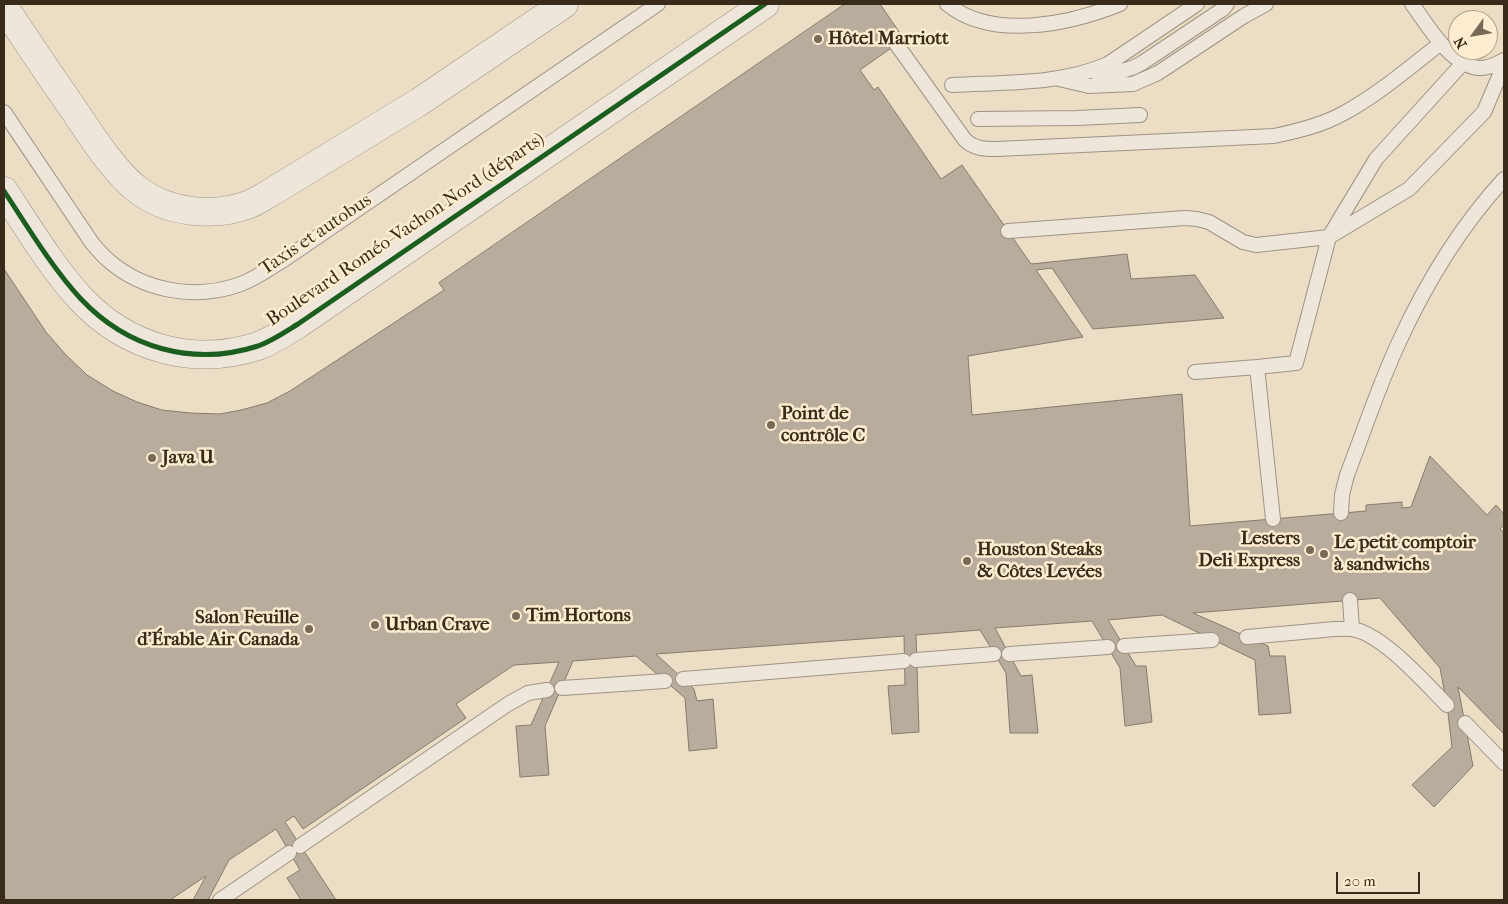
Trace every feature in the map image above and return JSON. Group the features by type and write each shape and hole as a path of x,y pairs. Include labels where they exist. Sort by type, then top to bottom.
{"street":[{"path":"4,7 88,131 123,176 138,190 158,202 197,212 233,209 250,204 270,193 419,102 564,4"},
{"name":"Boulevard Roméo-Vachon Nord (départs)","path":"4,191 67,283 98,315 143,342 164,350 186,354 237,352 260,345 298,324 765,4"}],"lane":[{"name":"Taxis et autobus","path":"4,112 92,243 107,260 143,283 174,291 216,290 238,285 288,257 658,4"},
{"path":"947,4 956,11 981,22 1020,26 1079,17 1120,4"},
{"path":"952,85 1059,79 1108,64 1197,4"},
{"path":"1086,71 1104,73 1131,69 1142,64 1223,9 1227,4"},
{"path":"1059,79 1089,86 1133,84 1158,73 1247,10 1266,4"},
{"path":"1412,4 1441,43 1463,63 1477,68 1485,68 1504,60"},
{"path":"897,45 965,140 971,146 978,149 996,149 1274,136 1297,131 1343,114 1363,102 1441,43"},
{"path":"1195,372 1296,363 1329,236 1376,159 1463,63"},
{"path":"1008,231 1185,218 1208,222 1229,236 1242,242 1256,245 1329,236 1409,189 1484,112 1504,65"},
{"path":"978,119 1140,115"},
{"path":"1341,513 1342,495 1347,474 1401,337 1423,294 1454,243 1480,207 1504,179"},
{"path":"1257,367 1273,519"},
{"path":"1350,600 1352,629"},
{"path":"1247,637 1352,629 1370,636 1387,647 1410,667 1447,705"},
{"path":"1124,646 1212,640"},
{"path":"1009,654 1108,648"},
{"path":"683,679 994,654"},
{"path":"562,688 665,681"},
{"path":"220,900 508,704 528,693 547,690"},
{"path":"1465,723 1504,763"}],"building":[{"path":"845,4 880,4 904,39 860,70 874,90 878,87 941,179 962,165 1031,264 1127,254 1131,279 1195,275 1224,318 1093,329 1052,268 1036,270 1083,337 968,356 972,415 1182,394 1190,526 1366,511 1366,505 1402,502 1402,508 1411,507 1430,456 1487,515 1496,505 1504,514 1504,525 1500,529 1504,533 1504,734 1458,687 1473,766 1434,807 1412,785 1452,747 1447,705 1440,668 1380,598 1193,613 1268,646 1270,656 1285,656 1291,713 1259,715 1255,660 1162,615 1108,620 1136,666 1146,666 1152,722 1125,726 1120,668 1092,621 995,628 1021,676 1032,675 1038,733 1010,733 1006,673 980,630 916,635 919,732 892,734 888,686 905,685 904,636 656,654 694,689 697,701 713,699 717,748 689,751 685,698 636,656 573,661 545,726 549,775 520,777 516,726 531,725 559,662 514,665 456,704 466,718 303,829 294,816 285,822 336,900 301,900 287,878 300,870 276,829 229,860 208,900 193,900 206,876 170,900 4,900 4,269 46,332 65,354 87,375 113,391 137,402 162,410 190,413 220,414 267,403 290,391 444,290 439,283"}],"cycle path":[{"path":"4,191 60,274 81,299 99,316 119,330 140,341 162,349 209,354 234,352 263,344 298,324 765,4"}],"place":[{"name":"Hôtel Marriott","path":"818,39"},
{"name":"Point de contrôle C","path":"771,425"},
{"name":"Java U","path":"152,458"},
{"name":"Lesters Deli Express","path":"1310,550"},
{"name":"Le petit comptoir à sandwichs","path":"1324,554"},
{"name":"Houston Steaks & Côtes Levées","path":"967,561"},
{"name":"Tim Hortons","path":"516,616"},
{"name":"Urban Crave","path":"375,625"},
{"name":"Salon Feuille d'Érable Air Canada","path":"309,629"}]}
